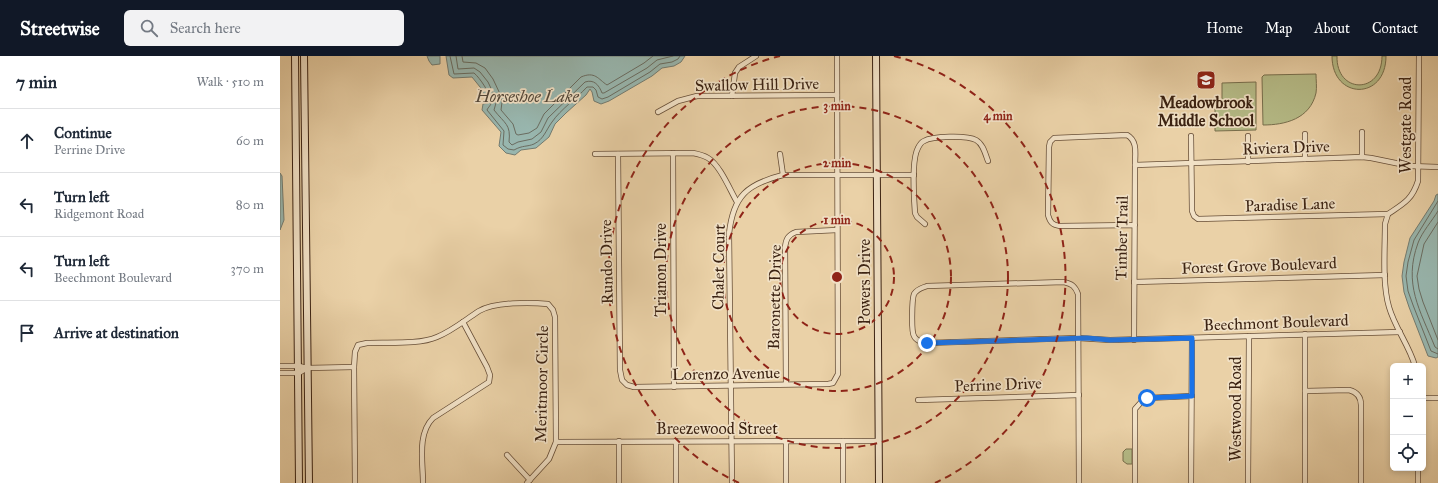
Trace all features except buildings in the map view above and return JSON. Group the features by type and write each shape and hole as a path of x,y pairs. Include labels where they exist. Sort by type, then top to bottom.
{"street":[{"path":"295,56 299,483"},
{"path":"304,56 309,483"},
{"path":"732,96 735,73 739,67 756,56"},
{"path":"837,56 837,230"},
{"name":"Powers Drive","path":"876,56 879,483"},
{"name":"Westgate Road","path":"1388,214 1404,204 1413,193 1418,181 1419,56"},
{"name":"Swallow Hill Drive","path":"658,112 678,100 697,96 837,95"},
{"path":"1362,132 1362,157"},
{"path":"1305,134 1305,160"},
{"name":"Timber Trail","path":"1134,340 1135,225 1135,142 1127,135 1054,138 1050,142 1049,147 1048,214 1054,225 1135,225"},
{"path":"1191,136 1191,163"},
{"path":"1248,136 1248,162"},
{"path":"925,224 917,217 915,213 914,175 914,159 918,147 924,141 932,138 963,137 975,140 981,144 988,161"},
{"name":"Trianon Drive","path":"672,153 674,387"},
{"path":"595,154 701,154 716,165 737,202"},
{"name":"Rundo Drive","path":"618,154 620,370"},
{"path":"780,154 783,175"},
{"name":"Riviera Drive","path":"1135,165 1362,157 1405,165 1438,167"},
{"name":"Paradise Lane","path":"1191,163 1191,208 1194,216 1201,220 1388,214"},
{"name":"Chalet Court","path":"732,483 730,386 730,234 731,217 737,202 751,186 765,179 783,175 914,175"},
{"path":"1388,214 1385,224 1386,289 1389,306 1414,363"},
{"name":"Lorenzo Avenue","path":"620,370 622,380 627,385 634,387 832,383 838,374 837,230"},
{"name":"Baronette Drive","path":"786,384 786,240 790,234 796,232 837,230"},
{"path":"298,267 306,267"},
{"name":"Forest Grove Boulevard","path":"1134,282 1385,275"},
{"name":"Beechmont Boulevard","path":"1078,338 1078,294 1076,288 1071,284 1064,282 927,286 920,288 915,293 913,298 914,337 919,341 927,343 1078,338 1134,340 1400,332"},
{"name":"Meritmoor Circle","path":"355,483 354,367 355,352 358,345 367,343 424,341 438,337 489,307 500,304 541,303 548,304 553,310 555,317 556,442 549,459 528,481"},
{"path":"423,483 422,439 427,424 433,418 489,382 490,375 487,367 463,322"},
{"path":"1305,334 1305,483"},
{"name":"Westwood Road","path":"1248,336 1248,483"},
{"path":"1078,338 1079,483"},
{"path":"1191,483 1192,338"},
{"path":"280,366 299,366 308,368 354,367"},
{"path":"280,373 299,373 308,368"},
{"path":"1305,391 1349,390 1358,394 1361,405 1361,483"},
{"name":"Perrine Drive","path":"918,400 1079,395"},
{"path":"1135,483 1135,409 1143,400 1147,398 1192,396"},
{"path":"1426,398 1438,398"},
{"path":"676,441 676,483"},
{"path":"786,441 786,483"},
{"path":"843,441 843,483"},
{"name":"Breezewood Street","path":"556,442 878,441"},
{"path":"619,442 620,483"},
{"path":"507,455 528,481"},
{"path":"1418,471 1418,483"}],"green space":[{"path":"1332,56 1337,56 1339,69 1344,78 1351,83 1359,85 1367,83 1375,78 1380,69 1382,56 1386,56 1384,71 1378,81 1369,87 1359,89 1349,87 1340,81 1334,70"},
{"path":"1316,74 1316,93 1313,102 1302,115 1288,122 1263,125 1262,77 1264,75"},
{"path":"1256,82 1256,130 1215,131 1215,108 1222,107 1222,83"},
{"path":"1126,449 1132,449 1132,464 1127,464 1123,461 1123,452"}],"water":[{"name":"Horseshoe Lake","path":"427,56 440,56 440,64 432,65"},
{"name":"Horseshoe Lake","path":"446,56 685,56 681,62 674,66 662,68 652,76 609,101 601,104 594,101 590,89 586,95 555,124 549,137 536,148 521,150 515,155 506,153 499,146 501,132 482,110 483,104 488,103 480,87 472,77 453,78 449,75"},
{"path":"280,173 282,176 284,220 280,230"},
{"path":"1438,194 1438,357 1436,358 1428,356 1404,292 1402,276 1410,238"}],"place":[{"name":"Meadowbrook Middle School","path":"1206,80"}],"route":[{"path":"927,343 1087,338 1110,340 1192,338 1192,396 1147,398"}]}
